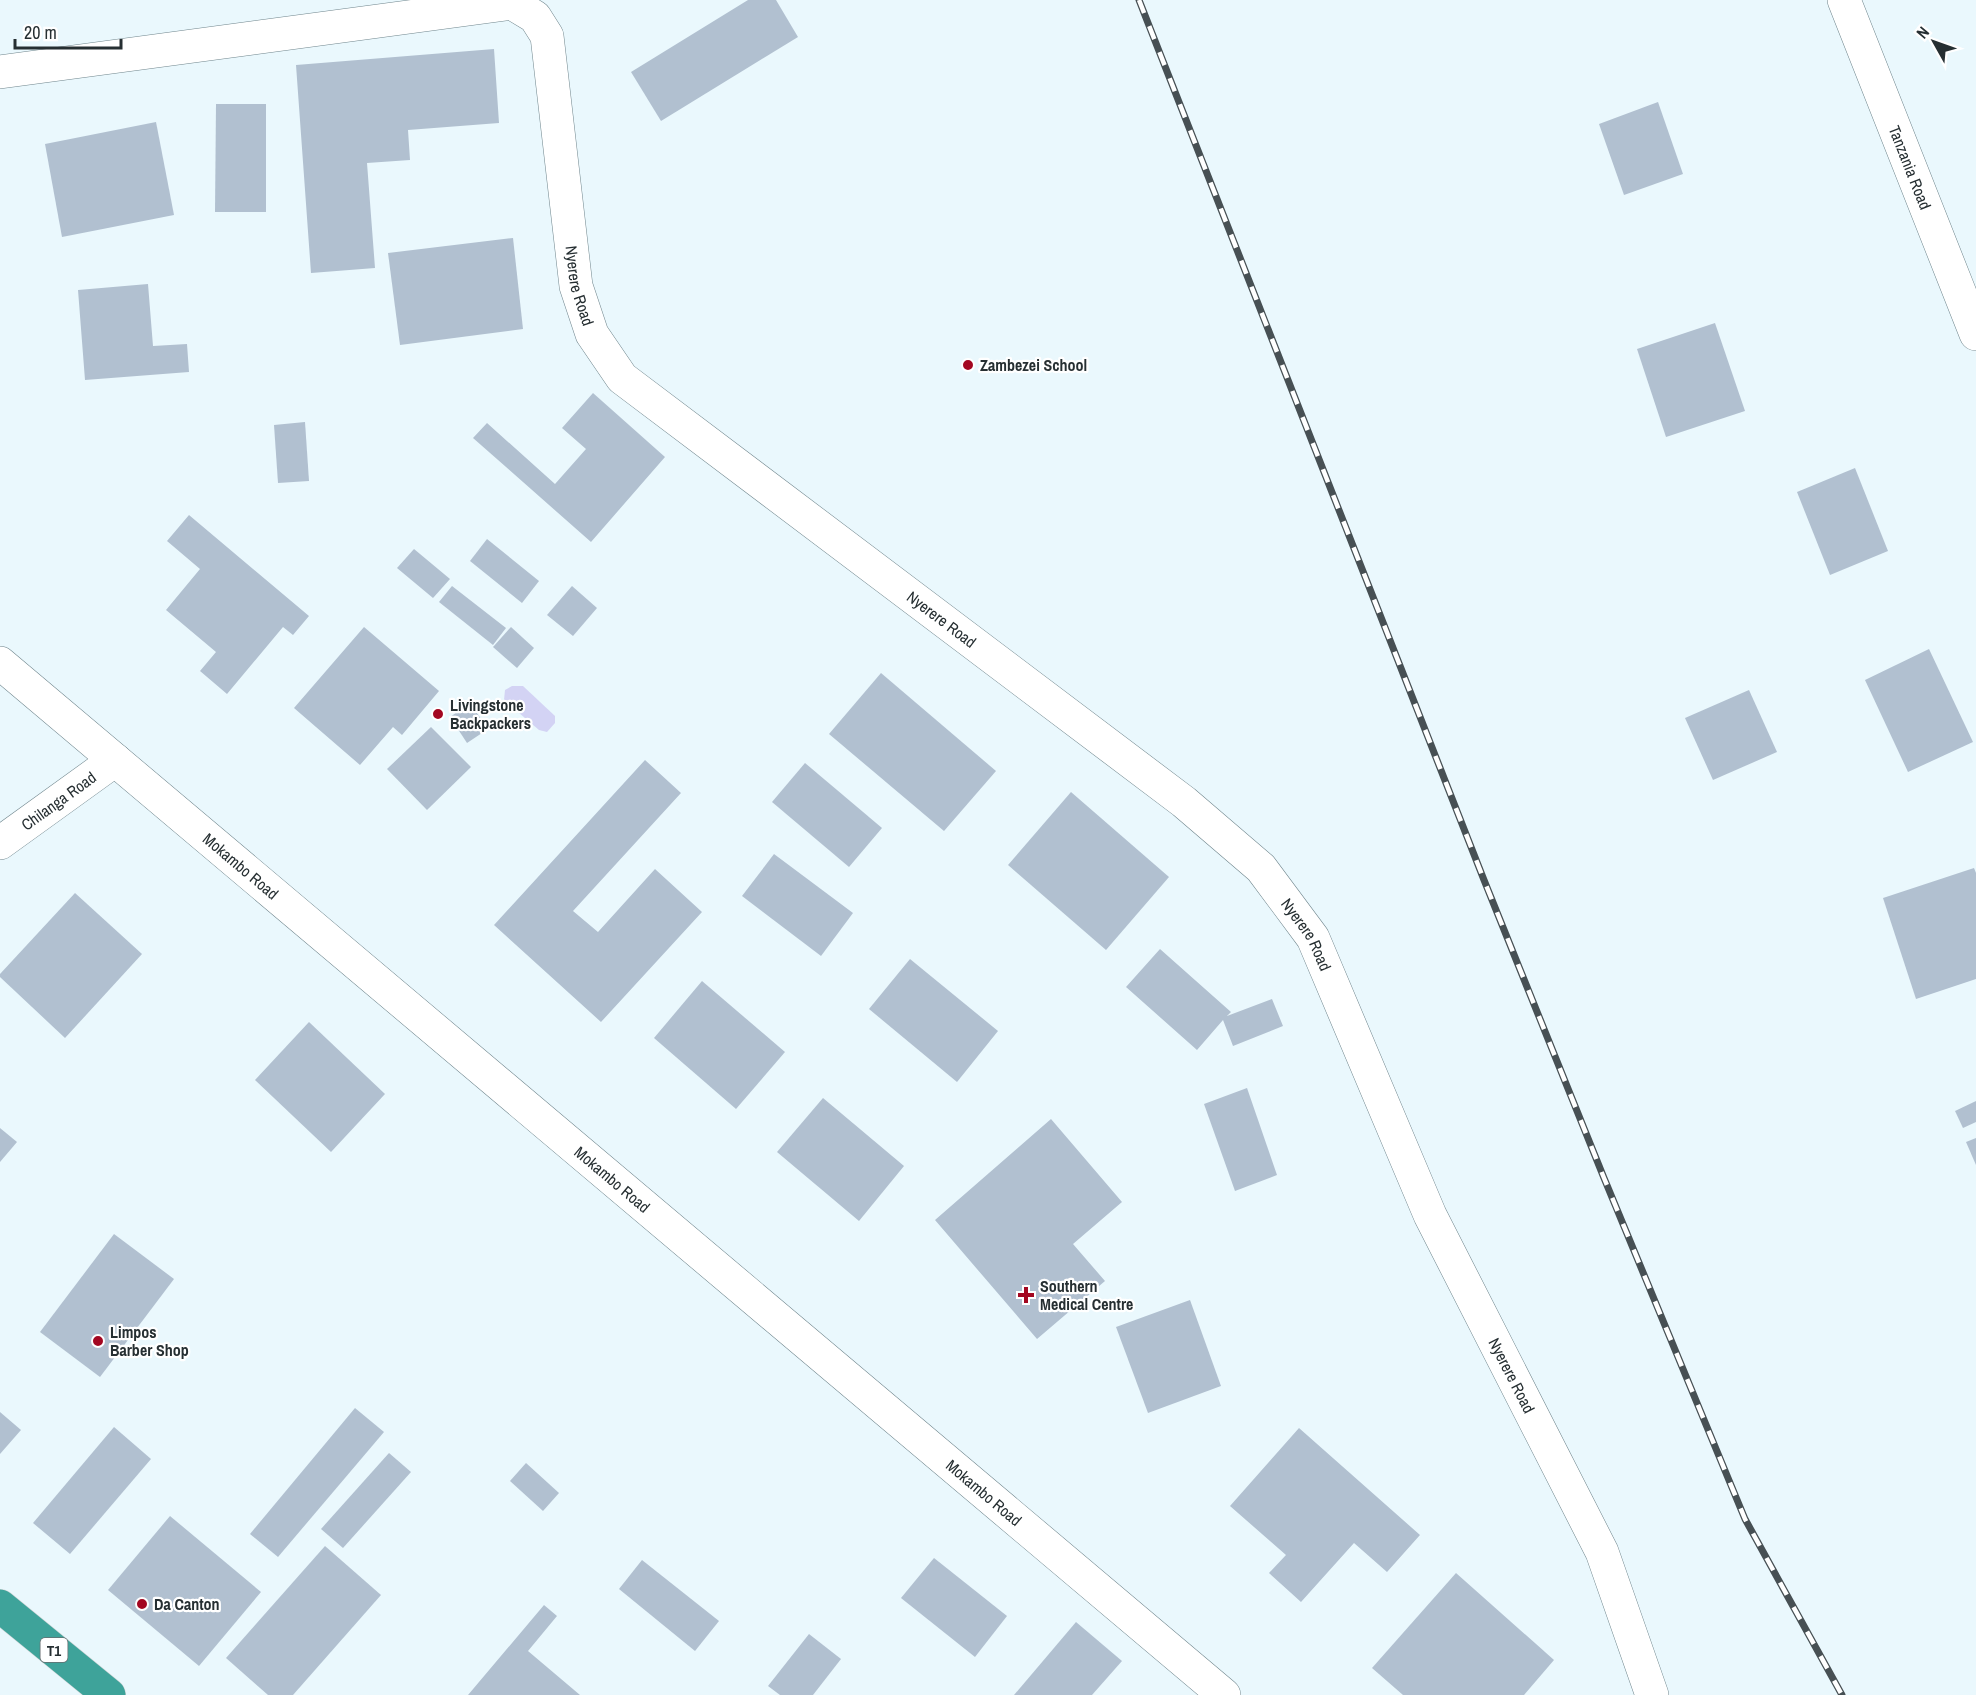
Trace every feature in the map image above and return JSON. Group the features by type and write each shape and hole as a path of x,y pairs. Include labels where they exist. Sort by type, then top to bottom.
{"highway":[{"name":"T1","path":"0,1606 109,1695"}],"street":[{"name":"Tanzania Road","path":"1844,0 1976,334"},
{"name":"Nyerere Road","path":"0,72 512,3 535,17 547,36 576,286 592,334 622,378 1184,802 1261,868 1312,938 1430,1215 1602,1552 1652,1695"},
{"name":"Mokambo Road","path":"0,663 1224,1695"},
{"name":"Chilanga Road","path":"0,843 116,759"}],"water":[{"path":"512,686 523,686 555,716 555,723 547,732 539,730 504,700 505,690"}],"building":[{"path":"748,0 776,0 798,37 661,121 631,72"},
{"path":"494,49 499,123 408,130 410,160 367,163 375,268 311,273 296,65"},
{"path":"1658,102 1683,174 1624,195 1599,124"},
{"path":"216,104 266,104 266,212 215,212"},
{"path":"156,122 174,215 62,237 45,144"},
{"path":"513,238 523,329 400,345 388,253"},
{"path":"148,284 153,346 187,344 189,372 85,380 78,290"},
{"path":"1715,323 1745,411 1666,437 1637,349"},
{"path":"593,393 665,457 591,542 473,438 487,423 555,484 586,449 562,428"},
{"path":"305,422 309,481 278,483 274,425"},
{"path":"1855,468 1888,551 1830,575 1797,492"},
{"path":"189,515 309,616 293,635 283,627 227,694 200,671 216,652 166,610 200,569 167,541"},
{"path":"487,539 539,581 522,603 470,561"},
{"path":"414,549 450,579 433,598 397,568"},
{"path":"452,586 506,628 493,645 439,602"},
{"path":"572,586 597,608 573,636 547,615"},
{"path":"364,627 439,691 402,735 393,727 360,765 294,708"},
{"path":"511,627 534,648 517,668 493,647"},
{"path":"1929,649 1973,742 1908,772 1865,680"},
{"path":"881,673 996,771 944,831 829,734"},
{"path":"1749,690 1777,752 1713,780 1685,718"},
{"path":"470,703 488,729 467,743 450,717"},
{"path":"431,727 471,767 427,810 387,769"},
{"path":"645,760 681,793 573,911 598,932 655,869 702,912 601,1022 494,925"},
{"path":"805,763 882,828 849,867 772,802"},
{"path":"1071,792 1169,877 1106,950 1008,865"},
{"path":"774,854 853,913 821,956 742,896"},
{"path":"1974,868 1976,873 1976,979 1916,999 1883,898"},
{"path":"75,893 142,954 65,1038 0,977 0,974"},
{"path":"1160,949 1231,1012 1227,1016 1272,999 1283,1026 1233,1046 1223,1020 1197,1050 1126,987"},
{"path":"910,959 998,1031 957,1082 869,1009"},
{"path":"702,981 785,1052 736,1109 654,1038"},
{"path":"309,1022 385,1094 331,1152 255,1080"},
{"path":"1247,1088 1277,1175 1235,1191 1204,1104"},
{"path":"823,1098 904,1166 859,1221 777,1152"},
{"path":"1976,1101 1976,1122 1963,1128 1955,1111"},
{"path":"1051,1119 1122,1202 1073,1244 1105,1281 1037,1339 935,1220"},
{"path":"0,1128 17,1142 0,1162"},
{"path":"1976,1138 1976,1165 1966,1142"},
{"path":"114,1234 174,1279 100,1377 40,1332"},
{"path":"1190,1300 1221,1386 1148,1413 1116,1327"},
{"path":"355,1408 384,1432 278,1557 250,1534"},
{"path":"0,1412 21,1430 0,1454"},
{"path":"114,1427 151,1459 70,1554 33,1523"},
{"path":"1299,1428 1420,1535 1387,1572 1354,1543 1301,1602 1269,1573 1286,1555 1230,1506"},
{"path":"389,1453 411,1472 343,1548 321,1529"},
{"path":"526,1463 559,1493 543,1511 510,1481"},
{"path":"170,1516 261,1592 199,1666 108,1590"},
{"path":"325,1546 381,1595 293,1695 268,1695 226,1658"},
{"path":"934,1558 1007,1616 975,1657 901,1598"},
{"path":"642,1560 719,1621 695,1651 619,1589"},
{"path":"1456,1573 1554,1660 1524,1695 1403,1695 1372,1668"},
{"path":"544,1605 557,1616 528,1651 580,1695 468,1695"},
{"path":"1076,1622 1122,1661 1092,1695 1014,1695"},
{"path":"809,1634 841,1659 813,1695 780,1695 768,1686"}],"railway":[{"path":"1139,0 1484,880 1745,1519 1842,1695"}],"place":[{"name":"Zambezei School","path":"968,365"},
{"name":"Livingstone Backpackers","path":"438,714"},
{"name":"Southern Medical Centre","path":"1026,1295"},
{"name":"Limpos Barber Shop","path":"98,1341"},
{"name":"Da Canton","path":"142,1604"}]}
